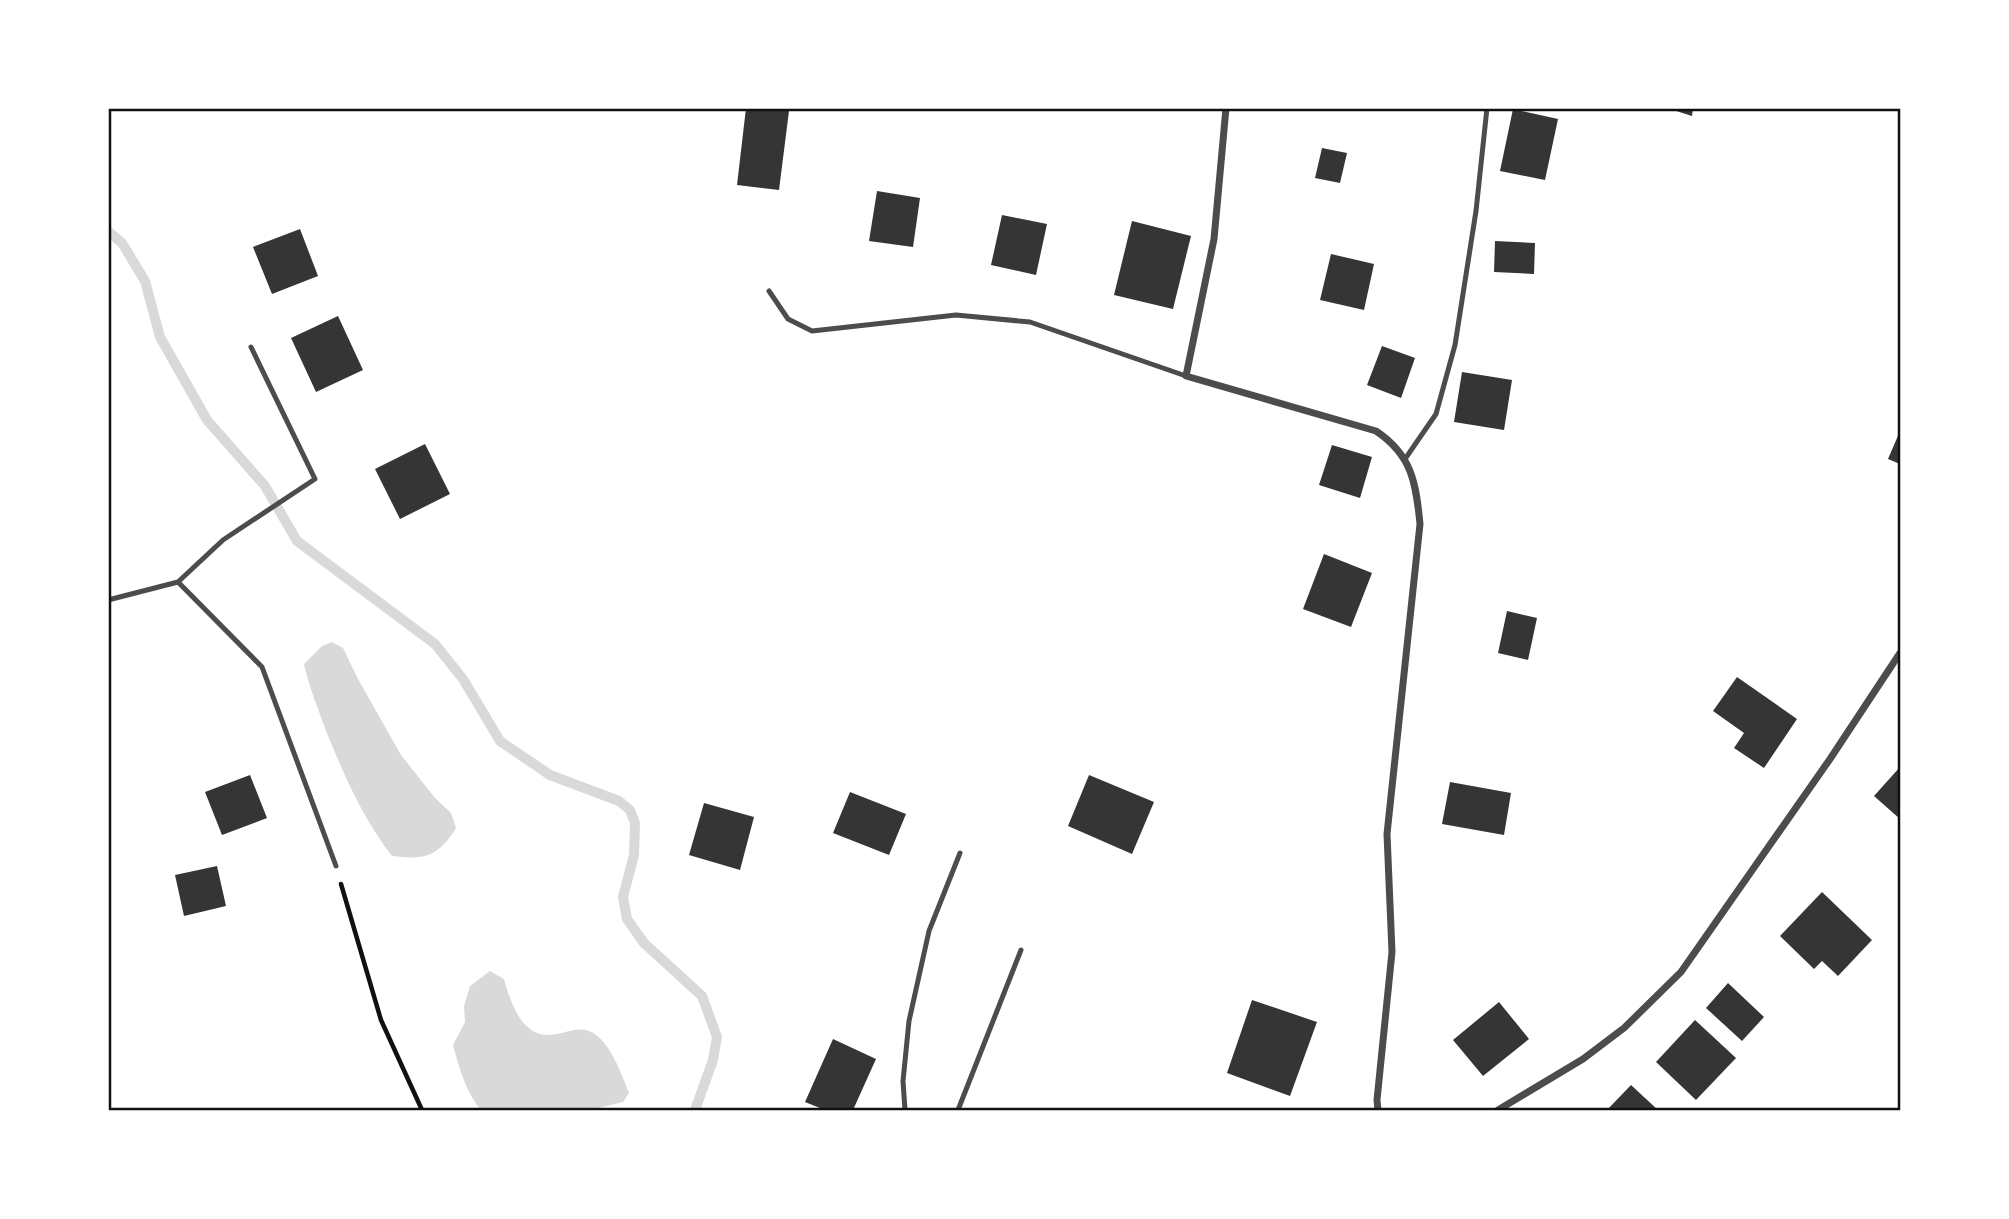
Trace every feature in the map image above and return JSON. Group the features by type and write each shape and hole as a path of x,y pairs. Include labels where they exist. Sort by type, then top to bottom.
{"street":[{"path":"1226,108 1214,239 1186,376 1376,431 1392,442 1405,459 1416,487 1420,524 1387,834 1392,952 1378,1111"},
{"path":"1497,1111 1583,1059 1625,1028 1681,972 1830,760 1900,653"}],"lane":[{"path":"1405,459 1436,414 1455,345 1476,211 1487,108"},
{"path":"769,291 788,319 812,331 956,315 1030,322 1186,376"},
{"path":"108,600 178,582 223,540 315,479 251,348"},
{"path":"178,582 262,667 336,866"},
{"path":"905,1111 903,1081 909,1021 929,931 960,853"},
{"path":"958,1111 1021,950"}],"path":[{"path":"336,866 381,1020 422,1111"}],"shaded area":[{"path":"332,642 343,648 401,755 435,798 451,813 456,828 437,851 422,857 392,856 363,812 326,731 304,664 322,646"},
{"path":"490,971 504,979 515,1010 528,1027 536,1032 546,1035 585,1030 603,1041 614,1058 629,1093 623,1102 590,1110 481,1110 467,1088 453,1045 465,1022 464,1006 470,986"}],"building":[{"path":"746,108 789,111 779,190 737,185"},
{"path":"1667,108 1693,108 1692,116"},
{"path":"1513,109 1558,119 1545,180 1500,171"},
{"path":"1322,148 1347,153 1340,183 1315,178"},
{"path":"877,191 920,198 913,247 869,241"},
{"path":"1002,215 1047,224 1036,275 991,265"},
{"path":"1132,221 1191,236 1173,309 1114,295"},
{"path":"300,229 318,276 272,294 253,247"},
{"path":"1495,241 1535,243 1534,274 1494,272"},
{"path":"1331,254 1374,264 1364,310 1320,300"},
{"path":"338,316 363,370 316,392 291,338"},
{"path":"1382,346 1415,358 1401,398 1367,385"},
{"path":"1462,372 1512,380 1504,430 1454,422"},
{"path":"1900,431 1900,464 1888,459"},
{"path":"425,444 450,494 400,519 375,469"},
{"path":"1332,445 1372,457 1360,498 1319,485"},
{"path":"1324,554 1372,573 1351,627 1303,609"},
{"path":"1507,611 1537,618 1528,660 1498,653"},
{"path":"1737,677 1797,719 1764,768 1734,748 1744,733 1713,711"},
{"path":"1900,767 1900,819 1874,796"},
{"path":"250,775 267,818 222,835 205,792"},
{"path":"1089,775 1154,802 1132,854 1068,826"},
{"path":"1450,782 1511,793 1504,835 1442,824"},
{"path":"850,792 906,814 889,855 833,833"},
{"path":"704,803 754,817 740,870 689,855"},
{"path":"217,866 226,906 184,916 175,875"},
{"path":"1822,892 1872,940 1838,976 1822,961 1814,969 1780,936"},
{"path":"1728,983 1764,1017 1742,1041 1706,1008"},
{"path":"1252,1000 1317,1022 1290,1096 1227,1073"},
{"path":"1499,1002 1529,1039 1483,1076 1453,1040"},
{"path":"1695,1020 1736,1058 1696,1100 1656,1062"},
{"path":"833,1039 876,1059 853,1110 825,1110 805,1102"},
{"path":"1631,1085 1658,1110 1607,1110"}],"waterway":[{"path":"108,231 122,243 145,281 160,337 207,420 265,486 297,541 435,644 463,679 500,741 550,775 619,801 630,810 635,823 634,855 623,897 627,919 644,943 702,996 717,1037 713,1060 695,1110"}]}
